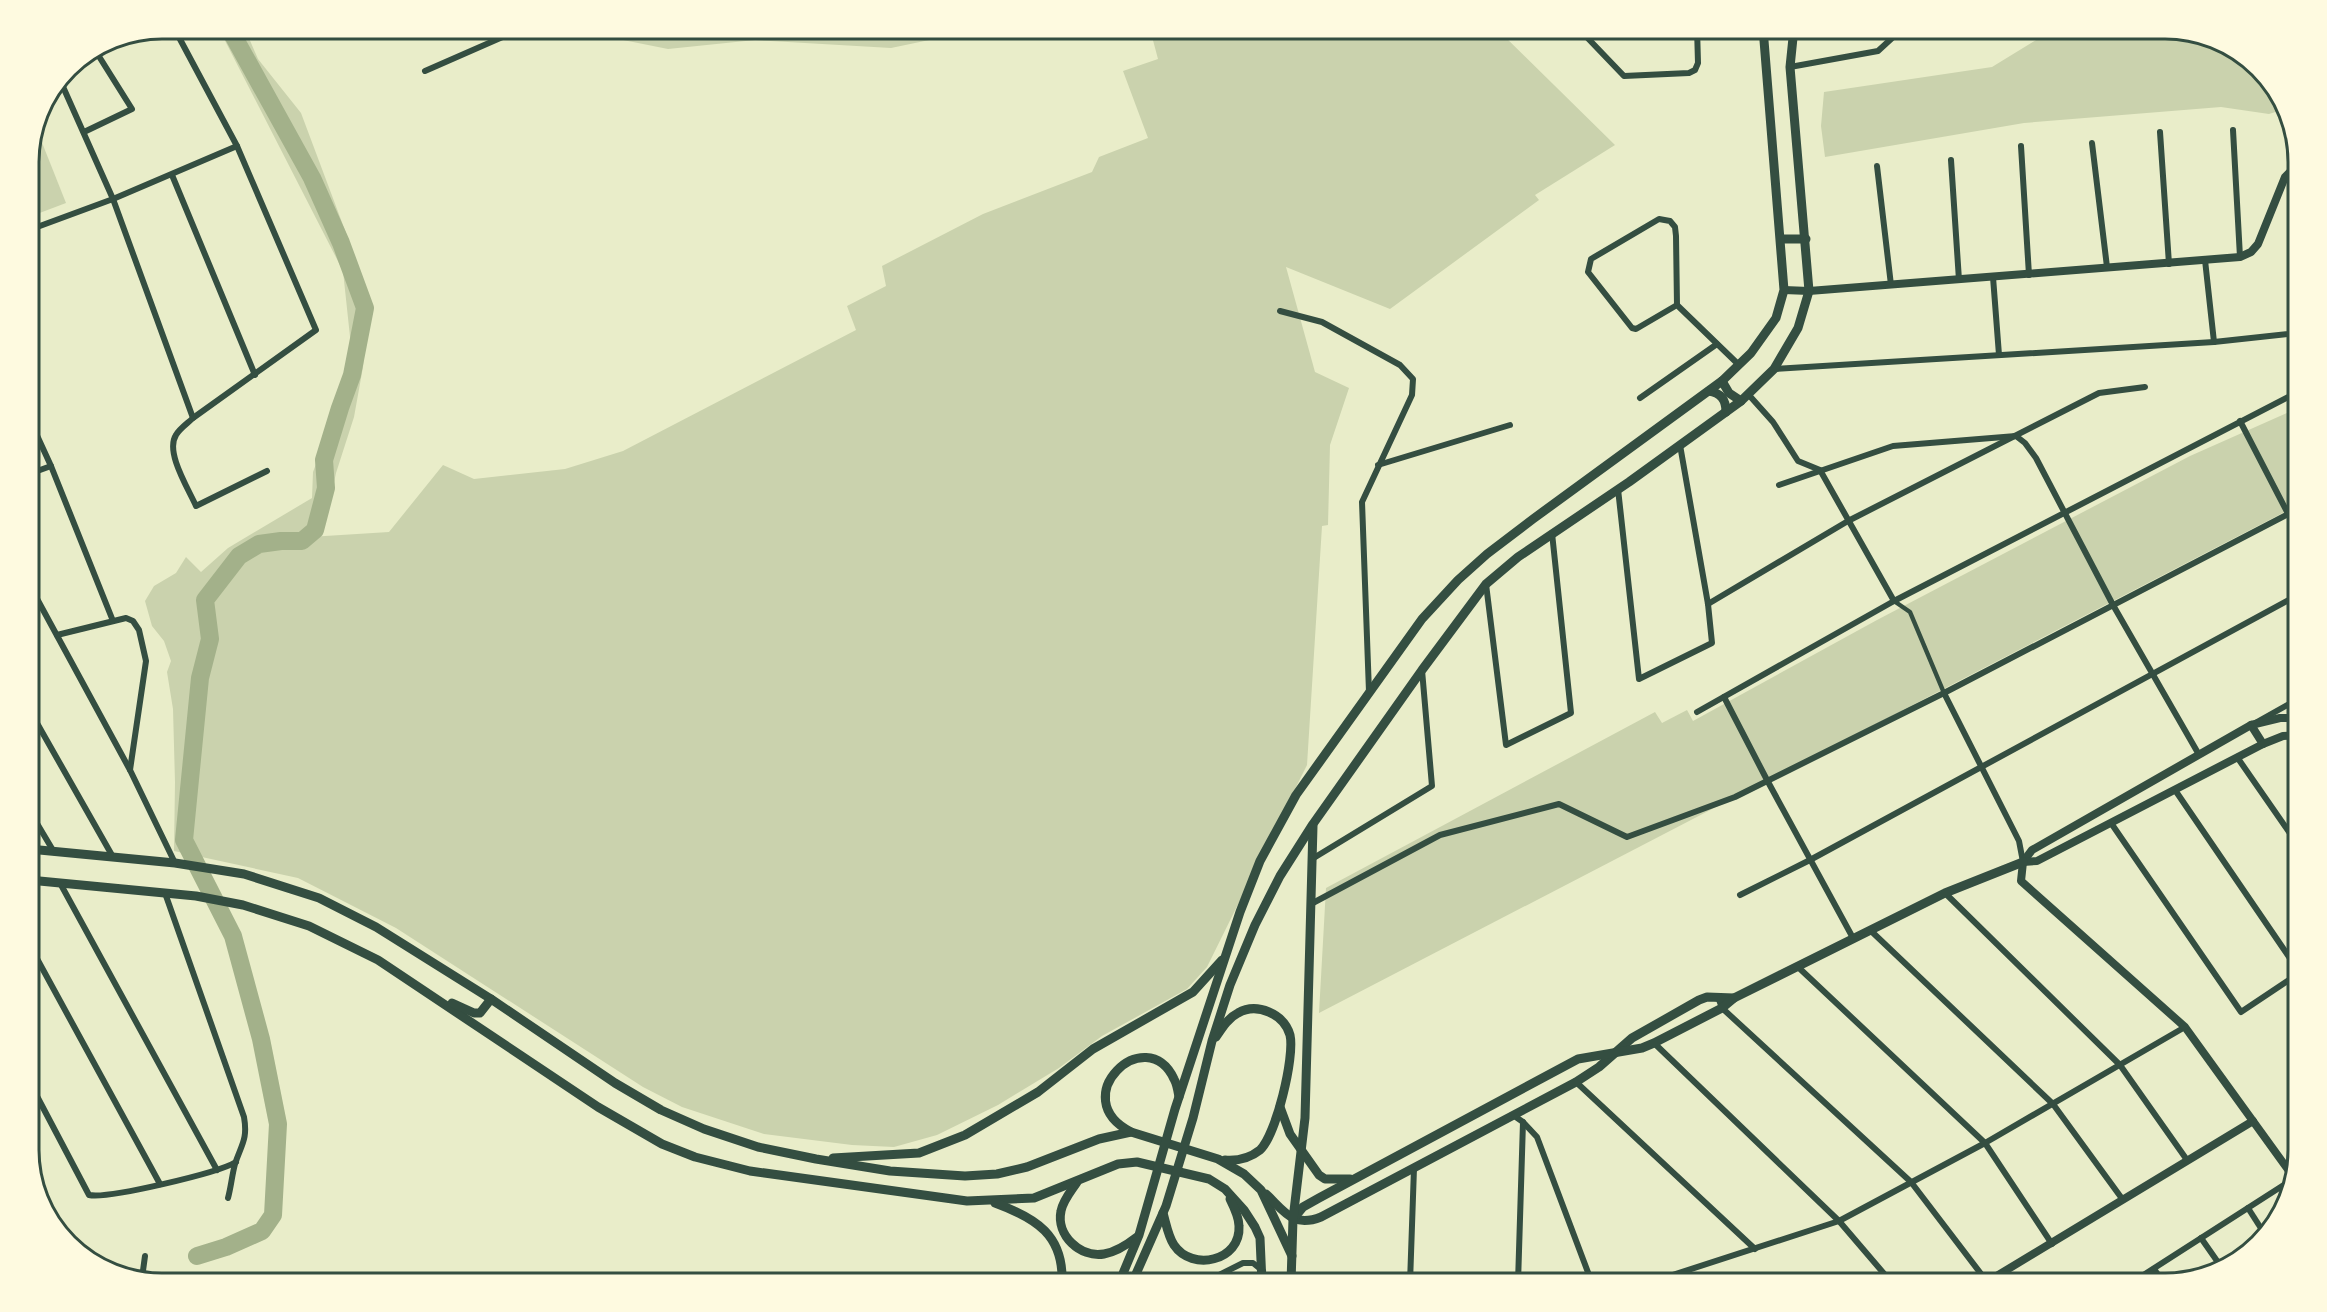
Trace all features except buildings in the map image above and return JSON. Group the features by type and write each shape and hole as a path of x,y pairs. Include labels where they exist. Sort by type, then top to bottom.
{"main road":[{"path":"1123,1273 1143,1223 1175,1109 1225,956 1260,861 1296,795 1422,619 1458,580 1480,560 1722,381 1739,365 1776,318 1784,290 1763,39"},
{"path":"1137,1273 1164,1210 1193,1118 1212,1041 1230,985 1255,925 1280,876 1313,824 1422,669 1486,584 1518,557 1745,398 1774,369 1798,327 1809,291 1790,68 1793,39"},
{"path":"1781,239 1806,238"},
{"path":"1722,381 1729,393 1745,398"},
{"path":"1709,391 1720,395 1724,400 1726,412"},
{"path":"1291,1273 1293,1220 1302,1153 1313,824"},
{"path":"39,850 175,863 244,874 319,898 376,927 490,999 615,1083 661,1110 704,1129 758,1146 816,1159 890,1171 965,1176 997,1174 1027,1167 1098,1139 1131,1132"},
{"path":"1293,1220 1303,1207 1578,1059 1642,1048 1654,1043 1722,1008 1734,998 1853,938 1945,893 2023,862"},
{"path":"39,881 196,896 243,905 309,926 378,960 598,1107 662,1144 695,1157 750,1171 967,1201 1034,1198 1118,1164 1137,1162 1209,1179 1225,1189 1244,1210 1255,1227 1260,1238 1263,1271"},
{"path":"816,1159 919,1153 965,1136 1038,1092 1093,1049 1193,992 1225,956"},
{"path":"425,991 474,1013 483,1010 490,999"},
{"path":"1179,1097 1174,1079 1157,1061 1136,1058 1124,1063 1113,1073 1106,1085 1110,1114 1121,1127 1218,1159 1244,1174 1293,1220 1307,1221 1321,1217 1576,1082 1599,1067 1646,1029 1699,1000 1718,997 1734,998"},
{"path":"1212,1041 1231,1017 1251,1008 1275,1014 1285,1024 1291,1044 1290,1060 1280,1104 1271,1133 1261,1149 1243,1159 1218,1159"},
{"path":"1280,1104 1290,1134 1318,1175 1325,1179 1353,1179"},
{"path":"1078,1181 1061,1210 1063,1229 1072,1244 1089,1253 1103,1254 1113,1252 1139,1235"},
{"path":"1164,1210 1174,1245 1184,1254 1198,1259 1212,1260 1224,1256 1233,1248 1239,1235 1239,1224 1225,1189"},
{"path":"1261,1190 1281,1228 1292,1256"},
{"path":"990,1201 1023,1213 1040,1224 1058,1254 1061,1273"}],"street":[{"path":"180,39 237,146 316,330 193,418 176,435 172,445 173,455 196,506 267,471"},
{"path":"425,70 497,39"},
{"path":"1589,39 1624,76 1689,73 1695,70 1698,63 1697,39"},
{"path":"1790,68 1878,51 1891,39"},
{"path":"84,132 132,109 99,57"},
{"path":"64,89 112,199 193,418"},
{"path":"2233,130 2240,257"},
{"path":"2160,132 2169,264"},
{"path":"2092,143 2107,267"},
{"path":"39,226 172,175 237,146"},
{"path":"2021,146 2029,275"},
{"path":"1951,160 1959,280"},
{"path":"1877,166 1891,285"},
{"path":"1784,290 1809,291 2240,257 2251,252 2258,244 2288,174"},
{"path":"172,175 255,375"},
{"path":"1677,305 1636,329 1632,328 1588,272 1591,260 1659,219 1670,221 1675,227 1676,236 1677,305 1739,365"},
{"path":"2205,260 2214,342"},
{"path":"1993,277 1999,355"},
{"path":"1280,310 1322,322 1400,365 1413,379 1412,394 1362,502 1369,696"},
{"path":"1774,369 2214,342 2288,334"},
{"path":"1640,398 1717,344"},
{"path":"1708,604 1848,521 2099,393 2145,387"},
{"path":"1697,712 1894,601 2288,397"},
{"path":"1745,398 1773,422 1798,461 1820,470 1894,601 1910,612 1944,693 2019,841 2023,862 2021,881 2185,1027 2287,1168"},
{"path":"2240,421 2288,512"},
{"path":"1378,465 1510,425"},
{"path":"1779,485 1893,446 2016,436 2025,442 2036,458 2113,605 2198,753"},
{"path":"39,440 114,621"},
{"path":"1618,489 1639,679 1712,643 1708,604 1680,445"},
{"path":"39,470 51,466"},
{"path":"1311,904 1440,835 1559,804 1627,837 1735,797 1944,693 2288,515"},
{"path":"1486,584 1506,745 1571,713 1552,533"},
{"path":"1740,895 1810,860 2288,600"},
{"path":"39,602 130,770 175,863"},
{"path":"57,635 126,618 134,621 139,630 146,661 130,770"},
{"path":"1312,859 1432,786 1422,669"},
{"path":"1724,697 1853,938"},
{"path":"2023,862 2032,850 2198,753 2288,705"},
{"path":"2251,725 2288,718"},
{"path":"2251,725 2263,744"},
{"path":"39,727 113,857"},
{"path":"2023,862 2037,861 2263,744 2288,736"},
{"path":"2237,757 2288,831"},
{"path":"2175,790 2288,957"},
{"path":"2111,823 2241,1012 2288,979"},
{"path":"39,827 54,852"},
{"path":"60,883 217,1170"},
{"path":"165,893 244,1117 246,1136 236,1162 228,1198"},
{"path":"1945,893 2120,1065 2187,1160"},
{"path":"1870,930 2053,1104 2123,1200"},
{"path":"39,962 160,1184"},
{"path":"1798,967 1985,1143 2052,1244"},
{"path":"1718,997 1722,1008 1911,1182 1979,1273"},
{"path":"1682,1273 1839,1221 1985,1143 2185,1027"},
{"path":"1654,1043 1839,1221 1883,1273"},
{"path":"1576,1082 1755,1249"},
{"path":"39,1101 89,1195 101,1195 160,1184 217,1170 236,1162"},
{"path":"1513,1116 1524,1122 1538,1137 1588,1273"},
{"path":"2004,1273 2253,1121"},
{"path":"1518,1273 1524,1122"},
{"path":"1410,1273 1414,1168"},
{"path":"2148,1273 2283,1186"},
{"path":"2248,1209 2261,1227"},
{"path":"2201,1238 2217,1261"},
{"path":"143,1271 145,1256"},
{"path":"1224,1273 1243,1263 1253,1263 1263,1271"},
{"path":"2154,1269 2157,1273"}],"green space":[{"path":"224,39 249,39 258,59 301,113 346,233 368,315 363,367 354,417 336,473 329,506 309,537 389,532 443,465 474,479 565,469 623,451 856,330 847,306 886,286 882,266 983,214 1092,172 1099,157 1148,138 1123,71 1158,59 1153,39 1507,39 1615,145 1535,195 1539,200 1390,309 1286,267 1315,372 1349,388 1330,445 1328,525 1322,526 1307,765 1207,967 1187,989 1102,1036 1059,1068 998,1105 937,1135 894,1147 852,1145 764,1134 682,1107 643,1087 396,928 298,878 174,851 173,709 167,672 171,661 164,641 152,626 145,601 154,586 176,573 186,557 201,572 228,548 312,498 313,472 327,435 351,346 343,271"},
{"path":"618,39 934,39 891,48 755,40 668,49"},
{"path":"2038,39 2181,40 2212,48 2240,65 2262,87 2277,112 2269,114 2221,107 2024,123 1825,157 1821,126 1824,92 1992,67"},
{"path":"41,140 66,203 39,213"},
{"path":"2288,412 2288,510 1319,1013 1326,888 1655,712 1662,723 1687,710 1693,721 1877,620 2190,456"}],"waterway":[{"path":"197,1256 226,1247 262,1231 273,1215 278,1124 261,1039 233,936 184,840 200,678 210,639 205,600 239,556 259,544 302,541 315,530 326,488 324,460 352,375 365,308 341,243 312,178 235,39"}]}
